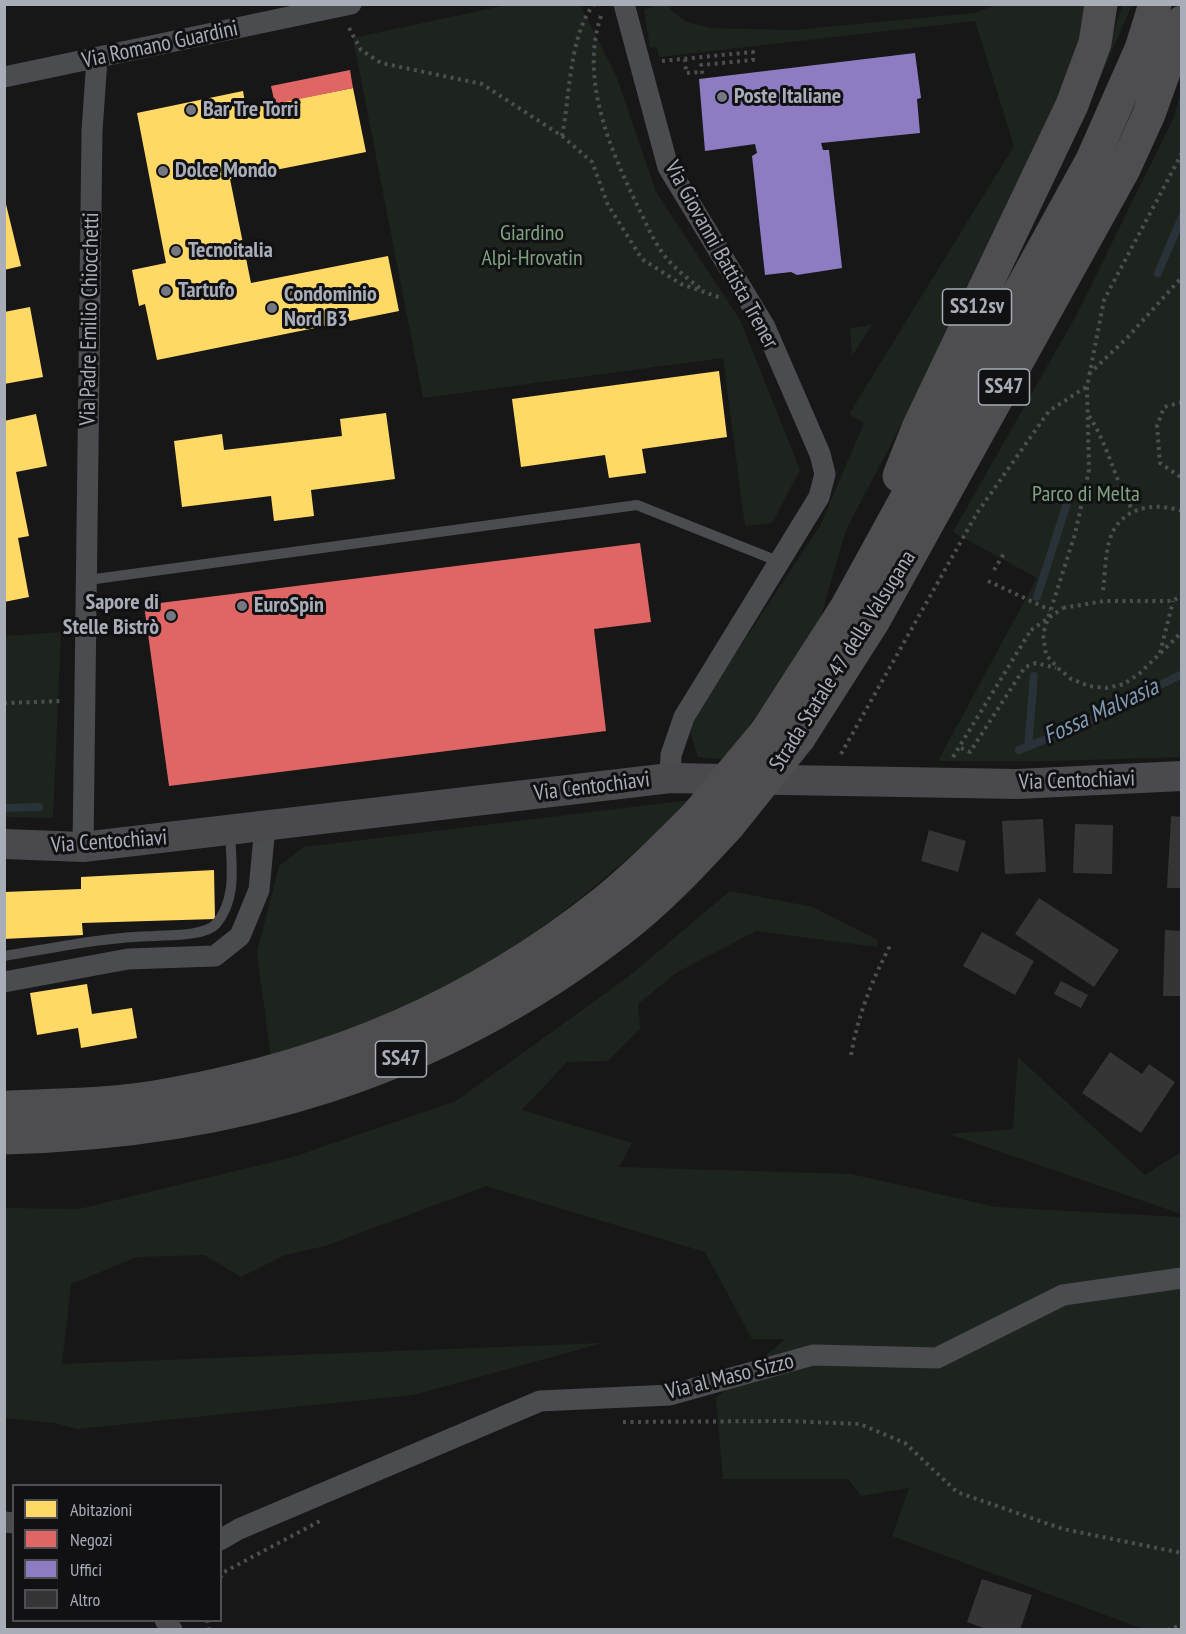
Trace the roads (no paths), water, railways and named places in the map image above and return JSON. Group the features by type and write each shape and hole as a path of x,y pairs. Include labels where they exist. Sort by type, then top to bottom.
{"highway":[{"name":"SS12sv","path":"1095,43 1101,4"},
{"name":"SS12sv","path":"846,608 918,428 1067,116 1110,4"},
{"name":"Strada Statale 47 della Valsugana","path":"4,1107 91,1104 171,1095 258,1075 342,1052 426,1016 508,971 604,902 696,816 766,732 846,608 1092,160 1141,49 1155,4"},
{"name":"Strada Statale 47 della Valsugana","path":"4,1138 91,1134 176,1125 255,1109 347,1081 432,1046 518,1002 619,932 678,880 729,825 799,738 873,622 1124,170 1149,114 1182,22"}],"street":[{"name":"Via Romano Guardini","path":"4,77 351,4"},
{"name":"Via Giovanni Battista Trener","path":"624,4 668,167 765,327 820,454 825,474 824,486 780,562 684,717 671,755 670,778"},
{"name":"Via Padre Emilio Chiocchetti","path":"83,847 92,131 97,59"},
{"name":"Via Centochiavi","path":"4,844 83,847 670,778 1017,784 1182,776"},
{"path":"4,982 128,959 215,956 240,936 259,890 265,826"},
{"name":"Via al Maso Sizzo","path":"222,1539 239,1529 540,1401 670,1395 813,1355 937,1358 1063,1295 1182,1278"}],"lane":[{"path":"88,580 637,505 780,562"},
{"path":"4,956 135,936 185,935 214,926 227,906 232,882 230,831"}],"waterway":[{"path":"1158,273 1182,217"},
{"path":"1037,597 1069,497"},
{"name":"Fossa Malvasia","path":"1019,750 1086,723 1182,674"},
{"path":"1028,747 1034,676"},
{"name":"Fossa Malvasia","path":"4,808 39,807"}],"place":[{"name":"Poste Italiane","path":"722,97"},
{"name":"Bar Tre Torri","path":"191,110"},
{"name":"Dolce Mondo","path":"163,171"},
{"name":"Tecnoitalia","path":"176,251"},
{"name":"Tartufo","path":"166,291"},
{"name":"Condominio Nord B3","path":"272,308"},
{"name":"EuroSpin","path":"242,606"},
{"name":"Sapore di Stelle Bistrò","path":"171,616"}],"park label":[{"name":"Giardino Alpi-Hrovatin","path":"532,246"},
{"name":"Parco di Melta","path":"1086,495"}]}
